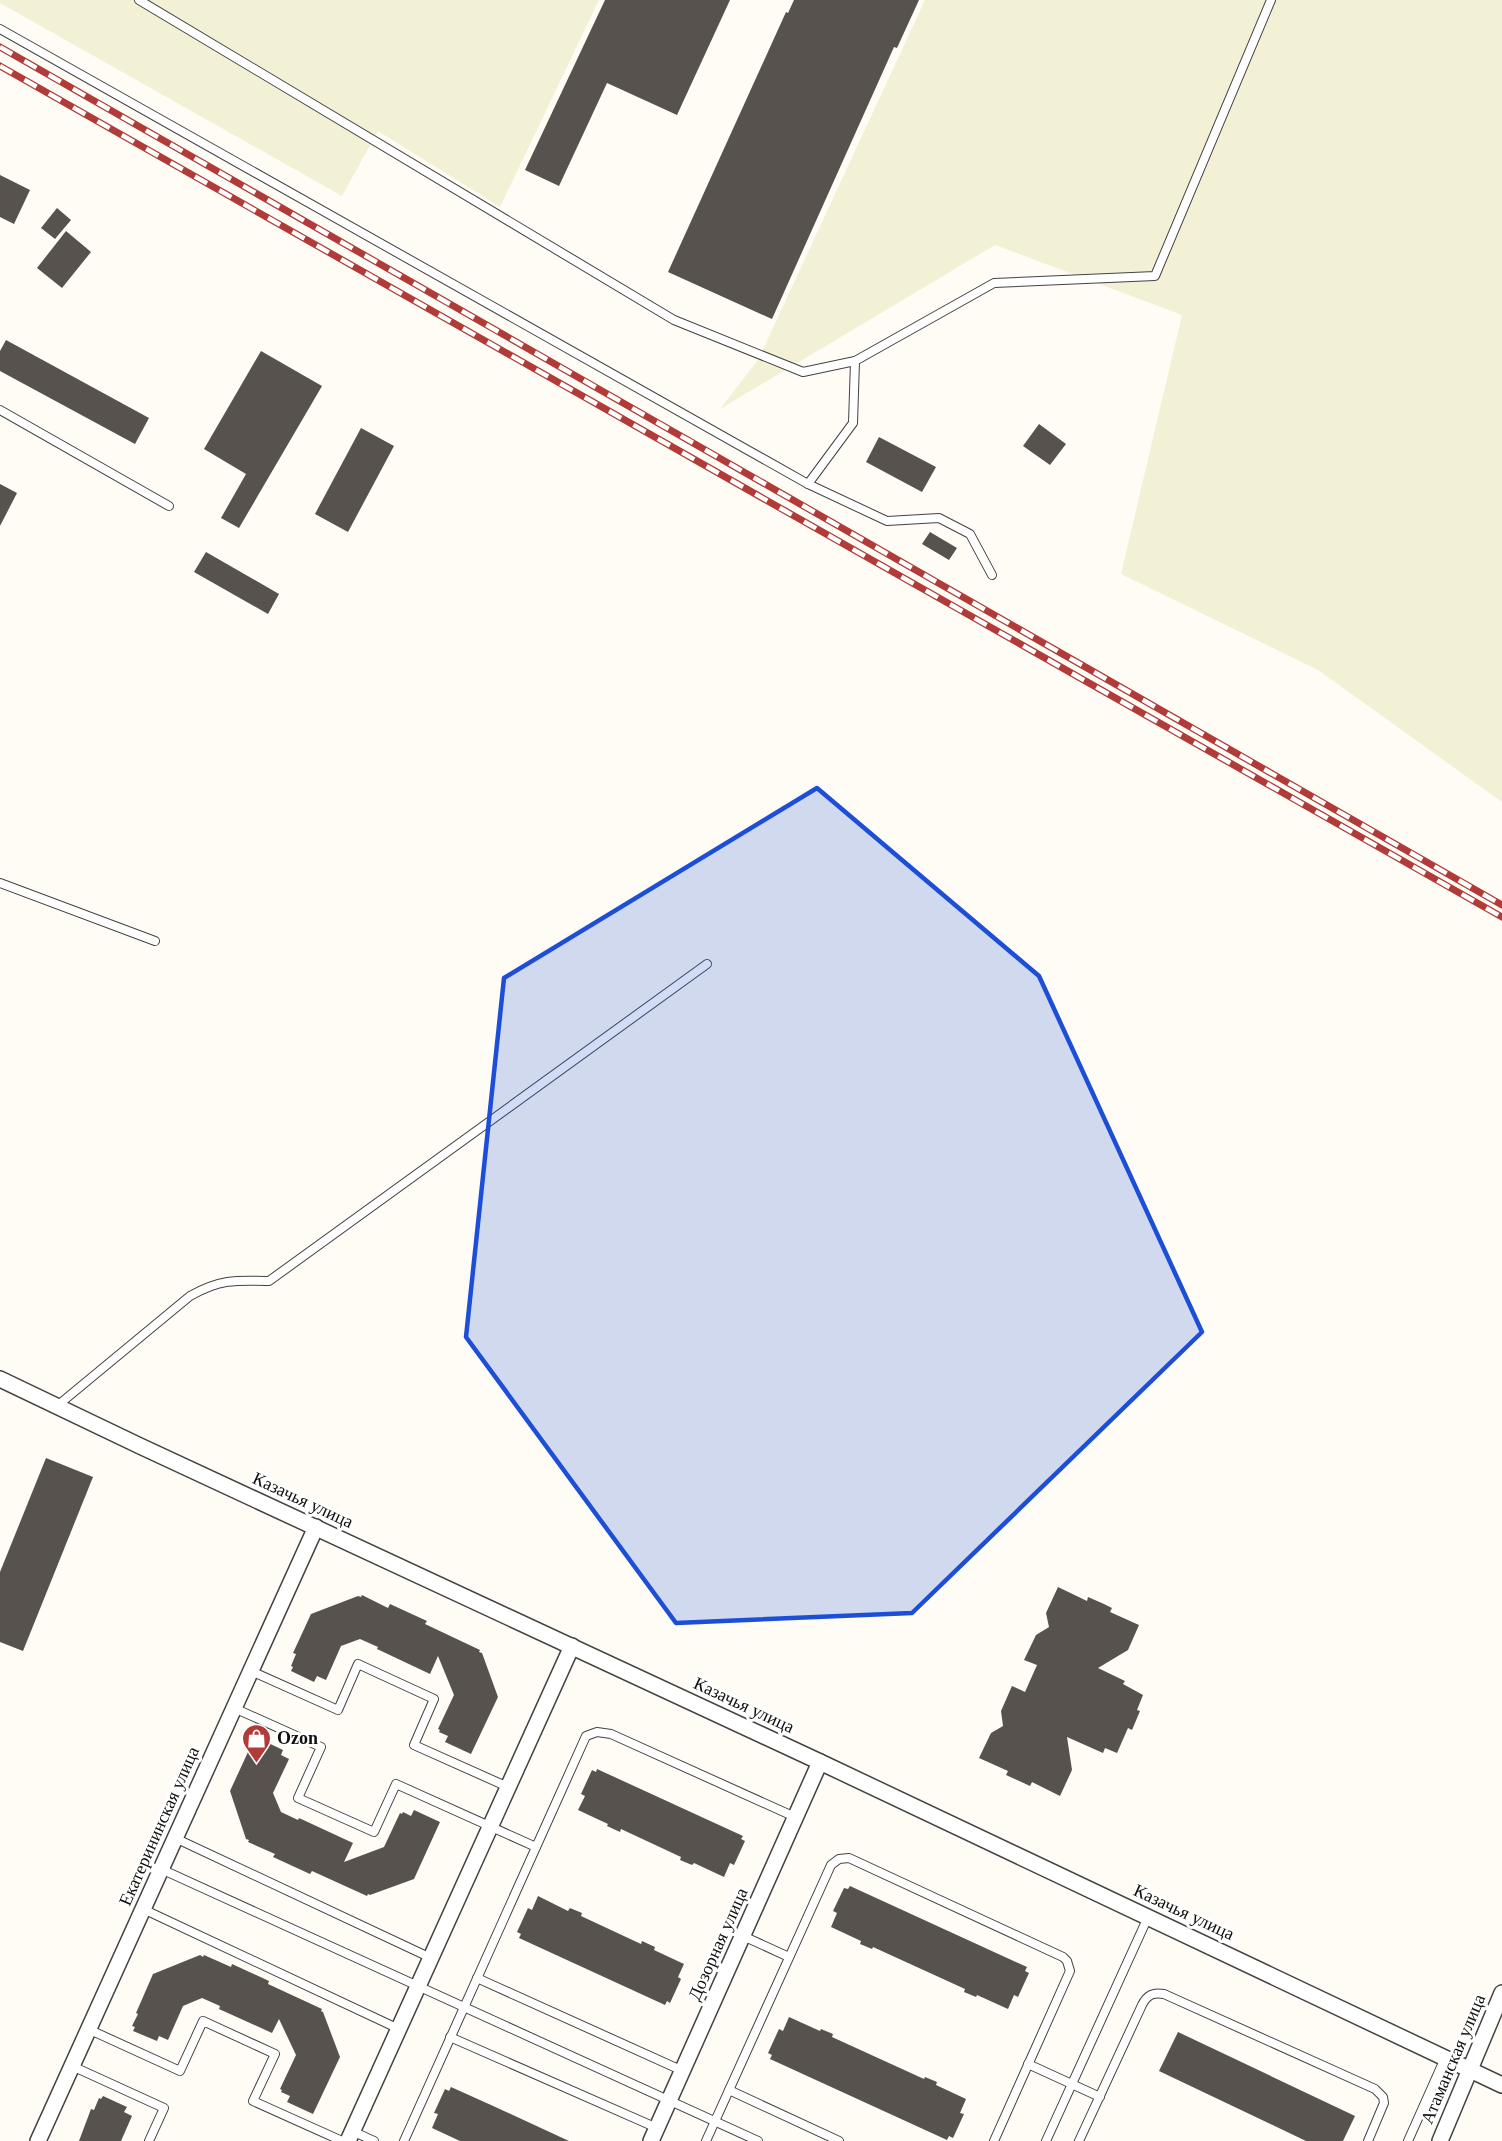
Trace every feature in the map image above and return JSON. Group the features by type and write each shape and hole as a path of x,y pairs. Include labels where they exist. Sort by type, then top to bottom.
{"street":[{"name":"Казачья улица","path":"0,1379 820,1762 1502,2085"},
{"name":"Екатерининская улица","path":"38,2141 316,1527"},
{"path":"347,2138 399,2029 572,1646"},
{"name":"Дозорная улица","path":"654,2134 820,1762"},
{"name":"Атаманская улица","path":"1440,2141 1502,1993"}],"lane":[{"path":"139,0 674,320 803,372 855,361 994,283 1155,276 1271,0"},
{"path":"0,29 808,484 887,520 939,518 970,534 992,575"},
{"path":"808,484 853,423 855,361"},
{"path":"0,410 169,506"},
{"path":"0,883 155,941"},
{"path":"57,1406 190,1296 210,1285 232,1281 268,1281 707,964"},
{"path":"251,1671 338,1710 358,1664 434,1699 414,1745 508,1787"},
{"path":"234,1708 321,1747 298,1798 374,1832 396,1784 536,1847"},
{"path":"404,2141 586,1736 597,1731 611,1734 795,1816"},
{"path":"175,1838 431,1958"},
{"path":"706,2141 831,1865 839,1859 849,1858 1063,1957 1067,1961 1070,1971 994,2141"},
{"path":"161,1869 758,2141"},
{"path":"143,1909 399,2029"},
{"path":"1047,2141 1148,1917"},
{"path":"743,1936 789,1957"},
{"path":"477,1978 683,2071"},
{"path":"1079,2141 1142,2006 1150,1994 1157,1993 1164,1994 1375,2089 1383,2097 1384,2103 1368,2141"},
{"path":"88,2029 180,2071 203,2021 275,2054 253,2101 347,2138 374,2141"},
{"path":"450,2037 654,2134"},
{"path":"1408,2141 1445,2058"},
{"path":"1028,2064 1100,2097"},
{"path":"72,2066 164,2108 149,2141"},
{"path":"729,2090 839,2141"}],"highlighted area":[{"path":"817,788 1039,976 1202,1332 912,1613 676,1623 466,1337 504,978"}],"green space":[{"path":"0,0 599,0 500,207 378,131 342,196 0,3"},
{"path":"925,0 1502,0 1502,802 1318,670 1121,574 1182,315 995,245 720,409 758,360"}],"building":[{"path":"605,0 730,0 677,115 607,83 559,186 525,170"},
{"path":"794,0 919,0 897,48 894,47 772,319 668,272 786,12 788,13"},
{"path":"0,175 30,190 14,224 0,217"},
{"path":"57,208 71,220 55,239 41,228"},
{"path":"66,231 91,252 62,288 37,268"},
{"path":"6,340 149,418 135,444 0,371 0,351"},
{"path":"261,351 322,386 239,528 221,518 246,474 204,449"},
{"path":"1039,424 1066,444 1050,465 1023,446"},
{"path":"361,428 394,446 348,532 315,514"},
{"path":"879,437 936,467 922,492 866,462"},
{"path":"0,484 17,493 0,526"},
{"path":"930,532 957,548 949,560 922,544"},
{"path":"206,552 279,594 268,614 194,572"},
{"path":"46,1458 93,1477 23,1651 0,1642 0,1572"},
{"path":"1058,1587 1087,1601 1088,1597 1104,1604 1112,1608 1110,1612 1139,1625 1128,1650 1098,1668 1125,1681 1123,1684 1143,1695 1137,1710 1140,1711 1132,1730 1128,1728 1117,1753 1105,1748 1103,1753 1067,1737 1072,1770 1060,1796 1032,1782 1030,1786 1006,1775 1008,1771 979,1758 991,1733 1003,1726 1001,1711 1012,1686 1025,1692 1037,1665 1024,1660 1036,1635 1049,1627 1046,1613"},
{"path":"362,1595 388,1608 390,1604 427,1621 425,1624 480,1650 498,1697 471,1754 445,1742 448,1736 439,1732 438,1729 454,1695 438,1656 430,1674 360,1639 341,1646 326,1680 317,1676 314,1682 291,1671 296,1654 293,1653 311,1614"},
{"path":"260,1739 283,1750 281,1755 289,1759 273,1793 281,1812 353,1843 344,1862 384,1847 400,1813 411,1816 414,1810 440,1822 414,1879 367,1896 312,1871 310,1874 273,1857 275,1854 248,1842 230,1791 248,1752 250,1753 256,1741 258,1743"},
{"path":"597,1769 743,1836 741,1839 745,1841 734,1865 730,1863 724,1877 694,1863 692,1865 680,1860 681,1857 621,1829 620,1832 578,1810 585,1796 581,1794 592,1770 596,1772"},
{"path":"850,1886 1027,1967 1025,1971 1029,1973 1018,1997 1014,1995 1008,2009 977,1995 976,1997 964,1992 965,1989 873,1947 872,1949 860,1944 861,1941 831,1927 837,1913 833,1911 844,1888 848,1889"},
{"path":"538,1896 568,1911 570,1908 582,1913 581,1916 641,1944 642,1941 655,1947 654,1950 684,1964 678,1977 681,1979 670,2003 667,2001 665,2005 519,1938 521,1934 517,1932 528,1908 532,1910"},
{"path":"200,1955 231,1967 232,1964 322,2009 340,2057 313,2114 287,2102 290,2096 281,2092 280,2089 296,2055 279,2019 272,2033 219,2009 220,2006 202,1998 183,2006 168,2040 159,2036 157,2041 133,2031 135,2027 132,2026 138,2014 136,2013 153,1974"},
{"path":"789,2017 820,2031 821,2029 833,2034 832,2037 924,2079 925,2077 937,2082 936,2085 966,2099 960,2113 964,2114 953,2138 949,2136 947,2140 770,2059 772,2055 768,2053 779,2029 783,2031"},
{"path":"1178,2032 1355,2116 1343,2141 1306,2141 1159,2071"},
{"path":"451,2087 569,2141 460,2141 432,2128 438,2114 434,2113 445,2089 449,2091"},
{"path":"103,2096 127,2107 124,2112 132,2116 121,2141 79,2141 91,2109 94,2110 99,2098"}],"railway":[{"path":"0,47 1502,905"},
{"path":"0,66 1502,917"}],"place":[{"name":"Ozon","path":"256,1764"}]}
